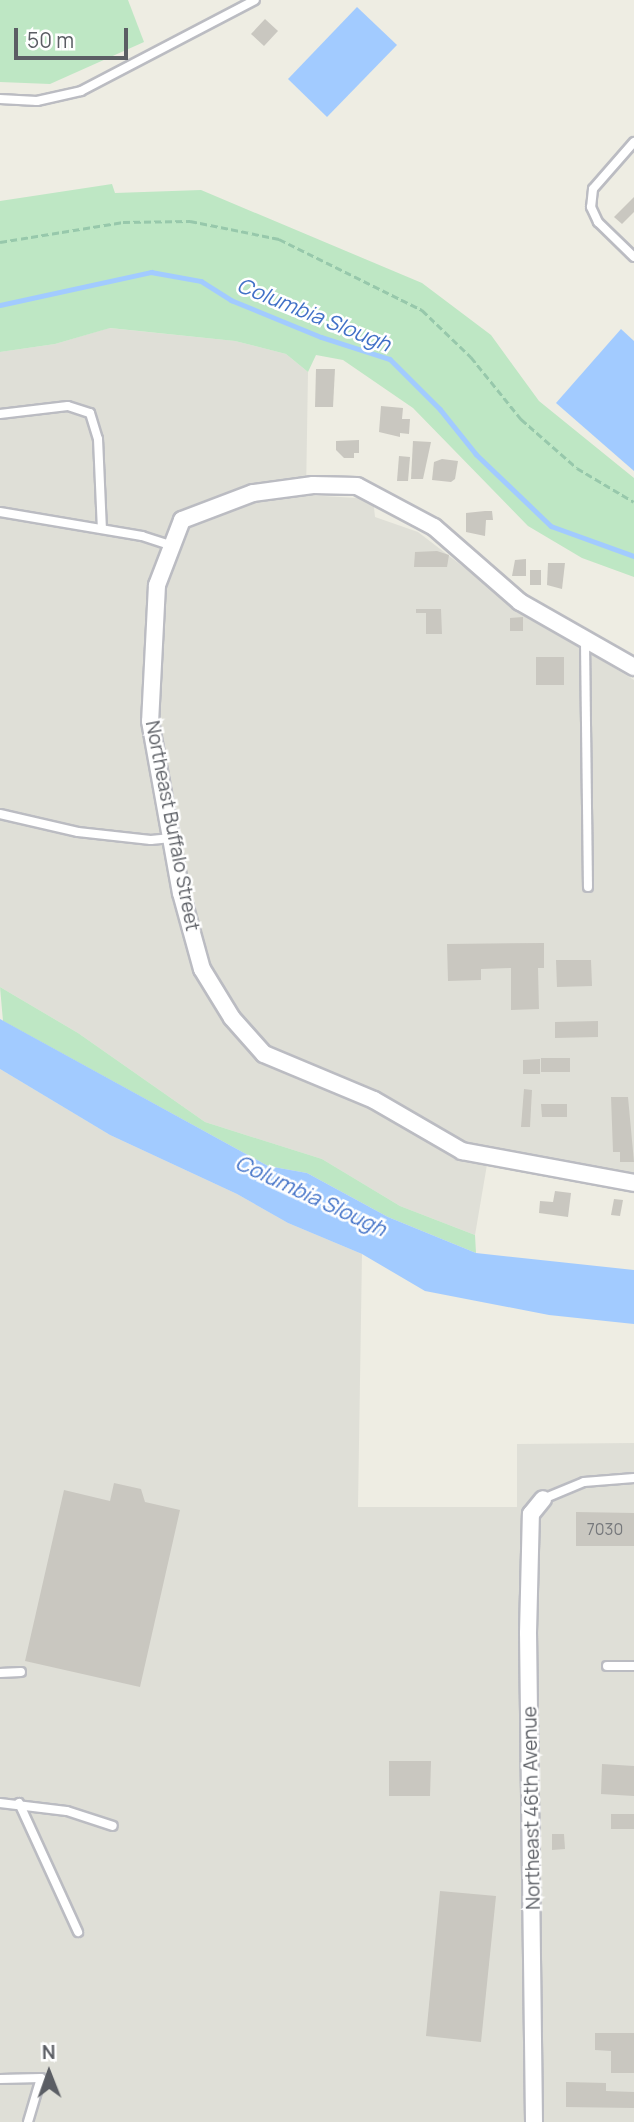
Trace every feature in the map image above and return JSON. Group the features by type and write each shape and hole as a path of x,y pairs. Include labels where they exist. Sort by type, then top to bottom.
{"street":[{"name":"Northeast Buffalo Street","path":"634,667 585,642 496,585 434,527 357,486 303,487 253,493 182,520 157,585 150,721 181,893 202,970 232,1018 264,1054 374,1100 462,1151 634,1183"},
{"name":"Northeast 46th Avenue","path":"534,2122 528,1633 531,1514 543,1499"}],"lane":[{"path":"0,99 37,101 81,91 255,0"},
{"path":"634,142 593,189 591,207 598,222 634,257"},
{"path":"0,414 68,406 90,414 98,439 102,529"},
{"path":"0,512 102,529 172,546"},
{"path":"585,642 588,887"},
{"path":"0,814 78,832 151,840 172,838"},
{"path":"543,1499 583,1482 634,1478"},
{"path":"607,1666 634,1667"},
{"path":"0,1672 21,1672"},
{"path":"0,1803 19,1803 113,1826"},
{"path":"19,1803 78,1932"},
{"path":"0,2079 40,2078 28,2122"}],"path":[{"path":"0,242 123,222 190,221 278,239 422,310 471,357 521,419 577,468 634,502"}],"shaded area":[{"path":"109,328 235,341 286,354 308,372 306,495 373,499 375,517 418,532 522,612 634,680 634,1173 490,1147 475,1235 400,1206 322,1159 205,1122 78,1033 0,987 0,352 55,344"},
{"path":"0,1069 110,1135 237,1194 288,1223 362,1254 358,1507 517,1507 517,1444 634,1443 634,2122 0,2122"}],"green space":[{"path":"0,0 128,0 144,42 50,84 0,82"},
{"path":"112,184 115,193 201,190 422,283 491,335 539,401 634,478 634,577 582,558 528,526 413,408 343,360 316,355 308,372 286,354 235,341 110,328 55,344 0,352 0,201"},
{"path":"0,987 78,1033 205,1122 322,1159 400,1206 475,1235 476,1253 388,1217 307,1173 268,1166 3,1021"}],"water":[{"path":"357,7 397,45 327,117 288,79"},
{"path":"621,329 634,341 634,471 556,403"},
{"path":"0,1019 268,1166 307,1173 388,1217 476,1253 634,1270 634,1324 549,1315 425,1291 362,1254 288,1223 237,1194 110,1135 0,1069"}],"building":[{"path":"265,19 278,31 264,46 251,34"},
{"path":"634,197 634,212 622,224 614,217"},
{"path":"316,369 335,369 333,407 315,407"},
{"path":"381,406 403,408 402,419 410,419 409,434 400,433 400,437 379,432"},
{"path":"359,440 359,453 354,453 354,458 344,458 336,450 336,441"},
{"path":"413,441 431,442 423,479 411,479"},
{"path":"399,456 410,457 408,481 397,481"},
{"path":"442,459 458,461 455,479 451,482 432,480 434,462"},
{"path":"492,511 493,520 486,520 485,536 466,532 466,513"},
{"path":"437,551 449,555 447,567 414,567 415,552"},
{"path":"526,559 526,576 512,576 515,560"},
{"path":"548,563 565,563 562,589 547,585"},
{"path":"530,570 541,570 541,585 530,585"},
{"path":"416,609 441,609 442,634 426,634 426,613 416,613"},
{"path":"523,617 523,631 510,631 510,618"},
{"path":"536,657 564,657 564,685 536,685"},
{"path":"544,943 544,968 538,968 539,1009 511,1010 511,968 481,969 481,980 448,981 447,944"},
{"path":"556,960 591,960 592,986 557,987"},
{"path":"598,1021 598,1037 555,1038 555,1022"},
{"path":"541,1058 570,1058 570,1072 541,1072"},
{"path":"540,1059 540,1074 523,1074 523,1060"},
{"path":"524,1089 532,1090 530,1127 521,1127"},
{"path":"611,1097 628,1097 634,1162 620,1162 620,1152 613,1152"},
{"path":"541,1104 567,1104 567,1117 542,1117"},
{"path":"555,1191 571,1193 568,1217 539,1213 540,1201 553,1202"},
{"path":"614,1199 623,1200 620,1216 611,1215"},
{"path":"114,1483 141,1489 145,1502 180,1510 140,1687 25,1661 64,1490 110,1501"},
{"path":"576,1512 634,1513 634,1546 576,1546"},
{"path":"389,1761 431,1761 430,1796 389,1796"},
{"path":"602,1764 634,1766 634,1796 601,1794"},
{"path":"611,1814 634,1814 634,1829 611,1829"},
{"path":"552,1834 564,1834 565,1849 552,1850"},
{"path":"440,1891 496,1896 481,2042 426,2036"},
{"path":"595,2033 634,2033 634,2073 611,2073 611,2051 595,2050"},
{"path":"566,2082 606,2083 606,2091 634,2092 634,2108 566,2107"}],"waterway":[{"name":"Columbia Slough","path":"0,305 151,272 201,281 231,300 321,337 390,359 440,409 476,454 551,526 634,556"}]}
